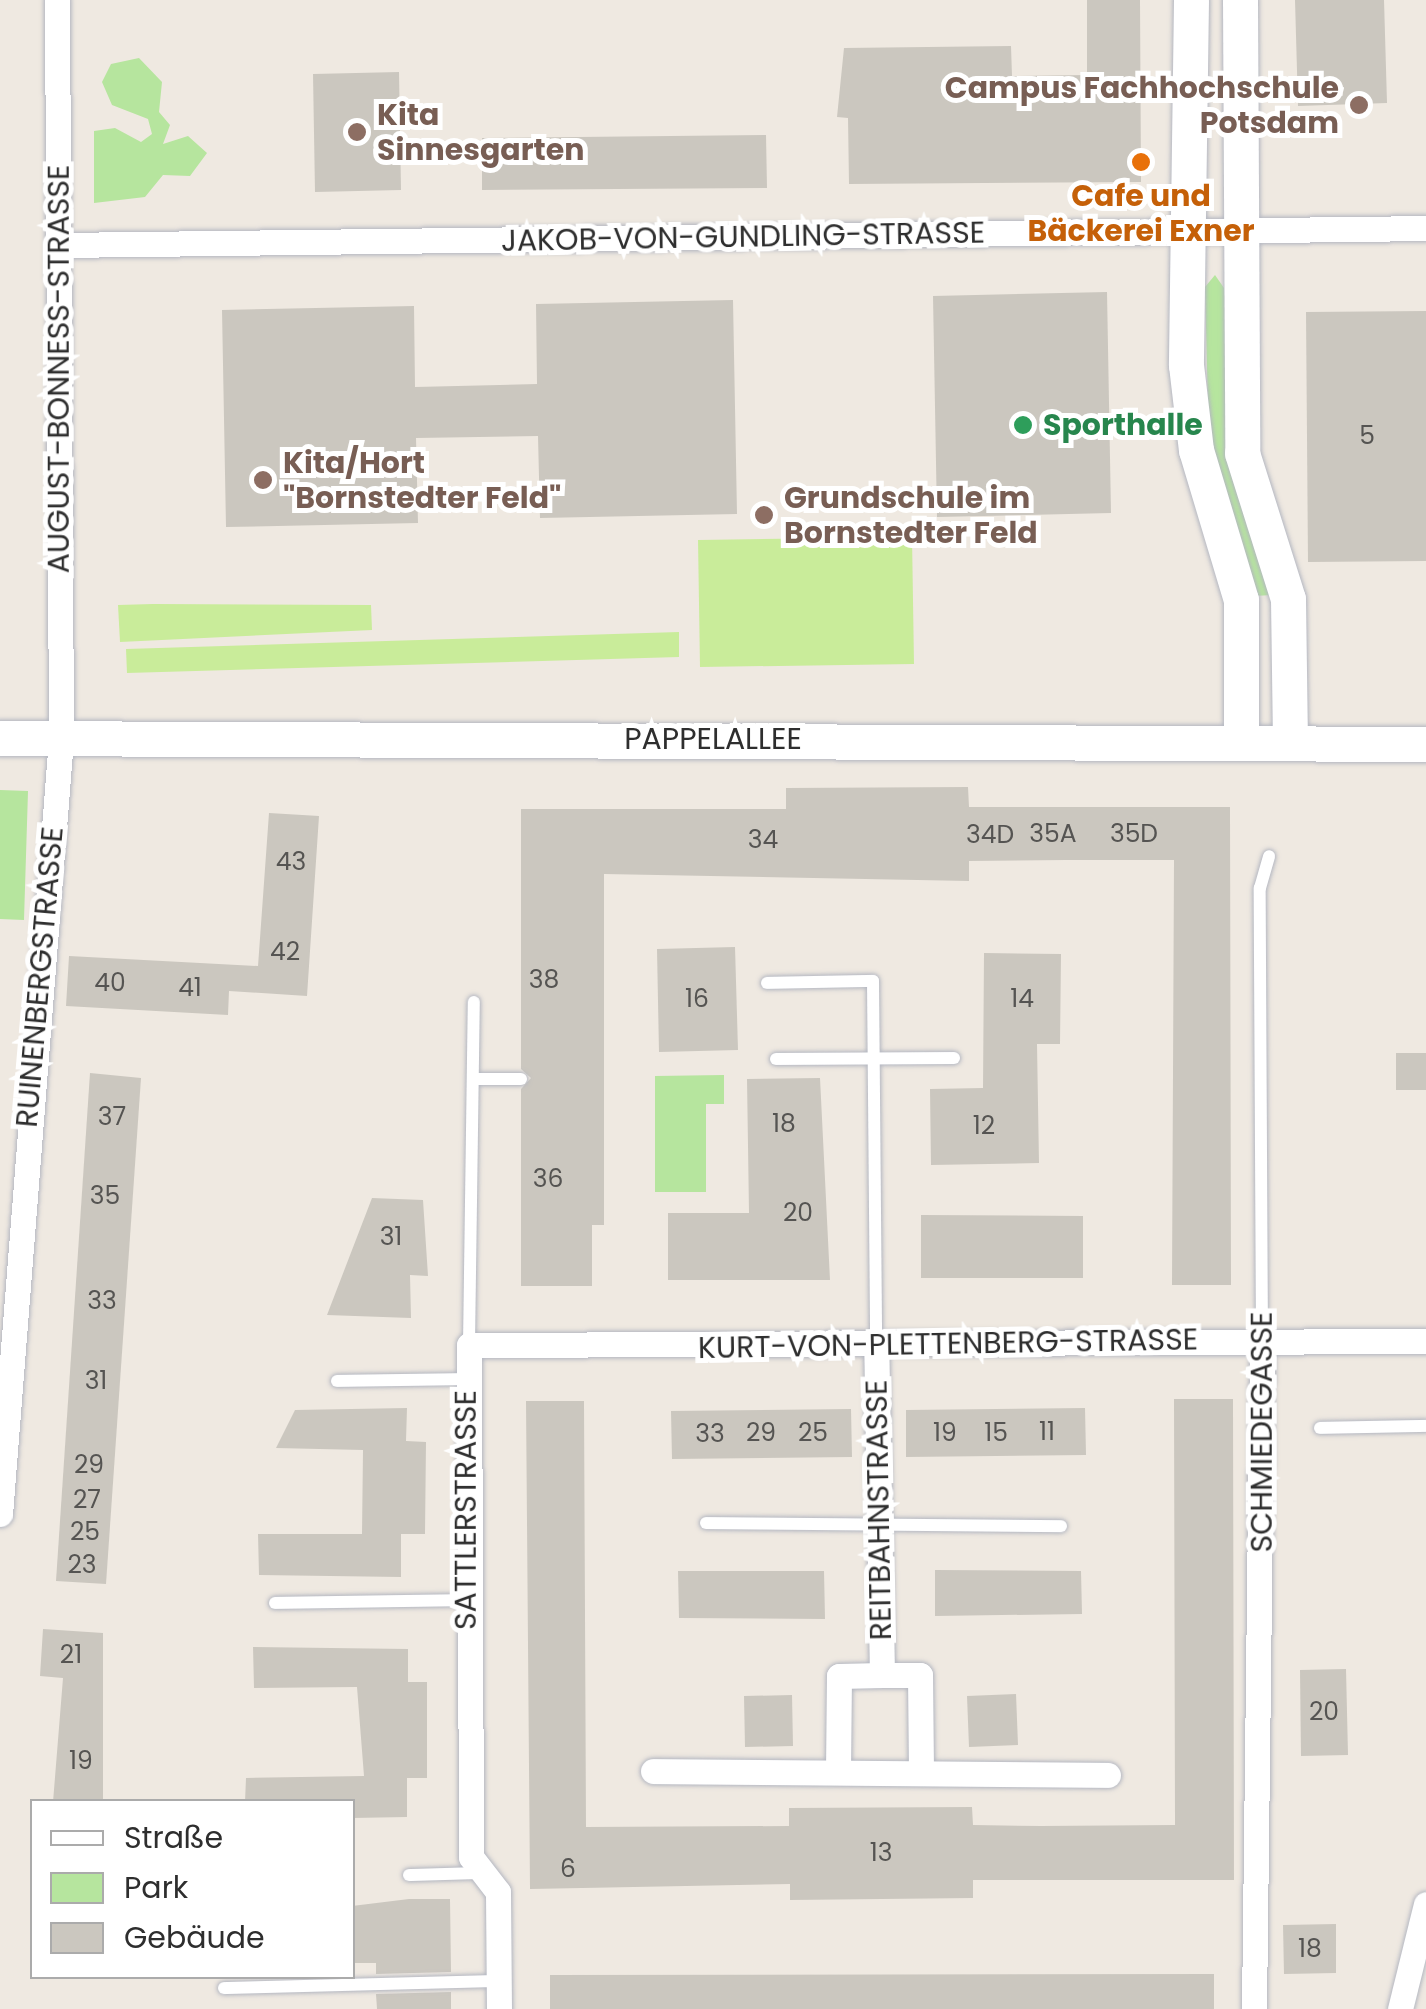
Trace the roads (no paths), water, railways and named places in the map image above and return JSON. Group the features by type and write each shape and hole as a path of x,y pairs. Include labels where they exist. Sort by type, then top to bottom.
{"street":[{"name":"AUGUST-BONNESS-STRASSE","path":"57,0 61,739"},
{"path":"1190,0 1186,365 1196,450 1241,600 1241,743"},
{"path":"1240,0 1242,454 1288,599 1290,743"},
{"name":"JAKOB-VON-GUNDLING-STRASSE","path":"59,245 1241,234 1426,228"},
{"name":"PAPPELALLEE","path":"0,738 1426,744"},
{"name":"RUINENBERGSTRASSE","path":"0,1514 61,739"},
{"name":"SCHMIEDEGASSE","path":"1254,2009 1262,1340"},
{"name":"KURT-VON-PLETTENBERG-STRASSE","path":"469,1345 1426,1341"},
{"name":"SATTLERSTRASSE","path":"469,1345 466,1600 471,1857 498,1892 499,2009"},
{"name":"REITBAHNSTRASSE","path":"876,1345 882,1675"},
{"name":"REITBAHNSTRASSE","path":"838,1772 839,1676 882,1675 920,1676 921,1772"},
{"path":"654,1771 1108,1775"},
{"path":"1400,2009 1426,1904"}],"lane":[{"name":"SCHMIEDEGASSE","path":"1262,1340 1260,888 1269,856"},
{"path":"768,983 873,982 876,1345"},
{"name":"SATTLERSTRASSE","path":"469,1345 474,1002"},
{"path":"776,1059 954,1058"},
{"path":"474,1079 521,1078"},
{"path":"337,1381 466,1378"},
{"path":"1320,1428 1426,1426"},
{"path":"706,1523 1061,1526"},
{"path":"275,1602 466,1600"},
{"path":"409,1874 483,1872"},
{"path":"224,1988 499,1982"}],"place":[{"name":"Campus Fachhochschule Potsdam","path":"1359,105"},
{"name":"Kita Sinnesgarten","path":"357,132"},
{"name":"Cafe und Bäckerei Exner","path":"1141,162"},
{"name":"Sporthalle","path":"1023,425"},
{"name":"Kita/Hort \"Bornstedter Feld\"","path":"263,480"},
{"name":"Grundschule im Bornstedter Feld","path":"764,515"}]}
